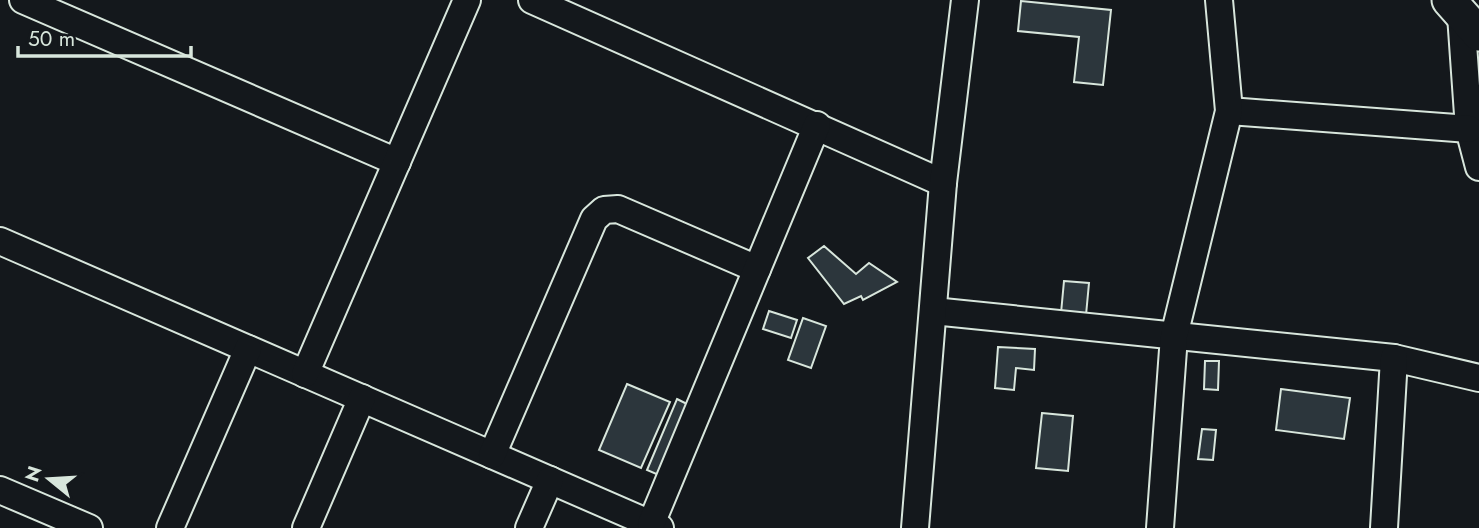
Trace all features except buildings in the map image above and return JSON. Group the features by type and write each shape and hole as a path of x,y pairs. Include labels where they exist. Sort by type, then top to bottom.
{"street":[{"path":"305,374 467,0"},
{"path":"532,0 943,183"},
{"path":"915,528 943,183 965,0"},
{"path":"1160,528 1174,336 1229,111 1219,0"},
{"path":"39,3 397,162"},
{"path":"1463,16 1469,129 1479,167"},
{"path":"1229,111 1469,129"},
{"path":"0,241 656,526 817,125"},
{"path":"492,455 594,219 604,210 618,209 757,269"},
{"path":"933,311 1394,358 1479,378"},
{"path":"170,528 248,349"},
{"path":"1384,528 1394,358"},
{"path":"306,528 362,398"},
{"path":"529,528 550,480"},
{"path":"0,490 89,528"}]}
